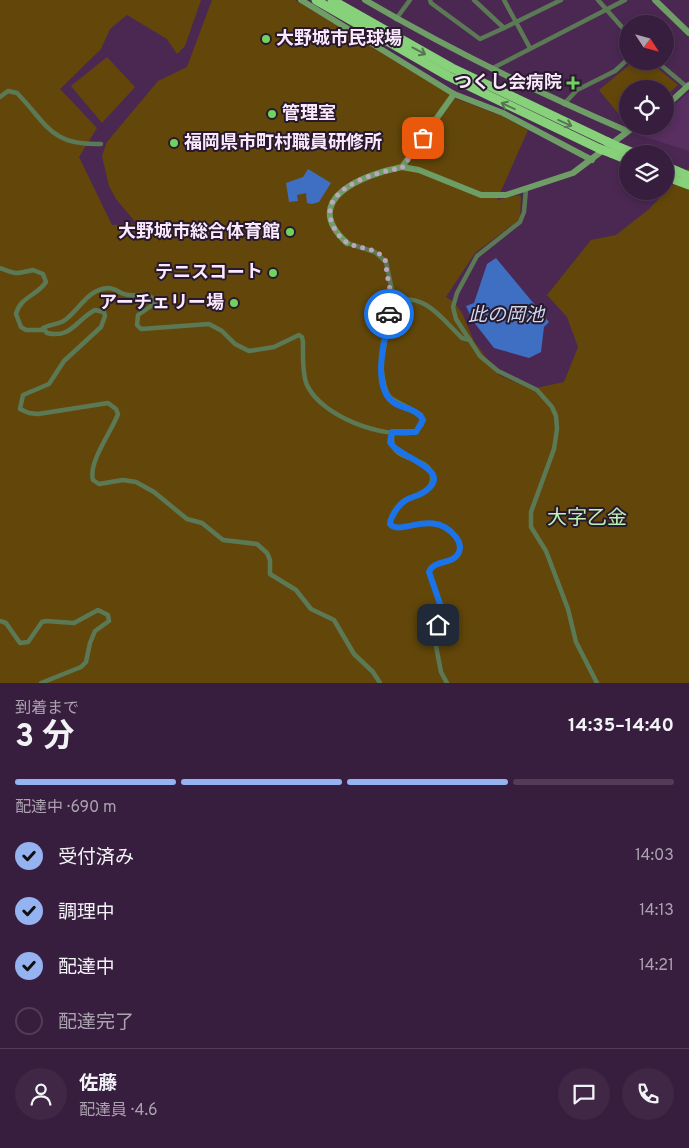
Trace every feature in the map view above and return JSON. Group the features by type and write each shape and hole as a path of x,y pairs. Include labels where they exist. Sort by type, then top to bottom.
{"highway":[{"path":"316,0 448,76 619,156"},
{"path":"332,0 452,68 619,147"},
{"path":"674,170 689,176"},
{"path":"674,180 689,186"}],"street":[{"path":"301,0 454,94 502,113 592,160"},
{"path":"365,0 396,19 490,69 619,128"},
{"path":"396,19 410,0"},
{"path":"430,0 430,3 480,39 561,0"},
{"path":"474,0 504,28"},
{"path":"505,0 530,48"},
{"path":"598,0 619,24"},
{"path":"490,69 625,0"},
{"path":"655,0 689,33"},
{"path":"564,104 577,90 619,67"},
{"path":"668,70 688,86 674,99"},
{"path":"0,97 8,92 17,93 55,135 64,140 78,145 101,144"},
{"path":"402,168 454,94"},
{"path":"43,330 48,325 58,324 67,319 88,296 100,289 111,288 126,296 140,294 155,300 154,304 138,316 137,325 141,328 207,324 217,327 235,344 249,351 274,347 299,335 303,342 306,383 321,404 354,423 392,432 416,432 423,420 421,415 397,404 386,394 381,365 393,295 386,262 381,256 364,247 347,243 336,232 331,219 330,209 332,201 348,187 387,171 402,168 420,170 481,195 498,196 568,176 623,135"},
{"path":"526,189 524,212 520,222 477,256 454,300 456,319 480,356 490,365 538,390 552,407 556,416 558,429 554,449 531,512 531,527 546,551 568,609 576,642 597,683"},
{"path":"0,268 10,274 22,274 33,270 43,274 46,282 21,303 16,314 21,328 26,330 43,330 47,333 60,335 67,333 95,310 104,312 105,316 101,328 64,361 49,384 23,395 20,403 22,411 38,414 108,403 112,405 118,414 107,434 92,470 93,480 99,484 123,480 136,482 154,492 187,519 202,523 223,540 257,544 265,550 270,560 270,574 296,590 311,609 334,620 354,654 373,672 380,683"},
{"path":"392,300 406,298 422,302 462,338 470,340"},
{"path":"392,432 390,442 392,448 428,468 432,473 432,482 430,488 425,492 404,500 390,520 390,524 396,528 435,522 450,531 460,545 460,551 455,557 432,566 429,572 440,604 435,641 441,672 447,683"},
{"path":"0,621 6,623 20,643 28,642 42,622 74,623 98,610 108,614 109,621 96,631 90,643 86,662 77,671 41,683"}],"shaded area":[{"path":"0,0 201,0 185,46 177,54 167,39 127,15 110,29 101,49 60,89 97,128 79,157 112,225 137,224 116,199 109,186 102,156 107,142 158,81 187,67 212,0 295,0 457,99 502,116 528,130 497,200 519,195 521,197 520,219 475,253 446,297 454,302 462,313 474,341 499,375 531,389 564,382 578,347 567,317 547,295 591,240 616,235 658,200 674,200 674,183 689,168 689,683 0,683"},
{"path":"107,57 135,87 102,123 71,86"},
{"path":"623,70 660,70 672,80 619,80 619,114 599,90"},
{"path":"689,92 689,151 639,135 674,135 674,105"}],"water":[{"path":"308,169 331,183 319,202 307,203 306,193 297,195 298,201 289,202 286,183 303,177"},
{"name":"此の岡池","path":"496,258 549,322 544,327 541,352 529,358 494,348 473,321 466,306 474,303 487,264"}],"way so far":[{"path":"389,314 393,295 387,274 386,262 375,252 347,243 338,235 331,219 330,205 342,190 387,171 402,168 423,138"}],"place":[{"name":"大野城市民球場","path":"266,39"},
{"name":"つくし会病院","path":"573,83"},
{"name":"管理室","path":"272,114"},
{"name":"福岡県市町村職員研修所","path":"174,143"},
{"name":"大野城市総合体育館","path":"290,232"},
{"name":"テニスコート","path":"273,273"},
{"name":"アーチェリー場","path":"234,303"}],"district":[{"name":"大字乙金","path":"587,519"}],"route":[{"path":"389,314 381,365 386,394 390,400 421,415 423,420 419,430 416,432 410,434 392,432 390,442 392,448 423,464 432,473 430,488 425,492 404,500 390,520 390,524 392,528 396,528 435,522 447,528 455,535 460,545 460,551 455,557 435,564 429,572 440,604 438,625"}]}
